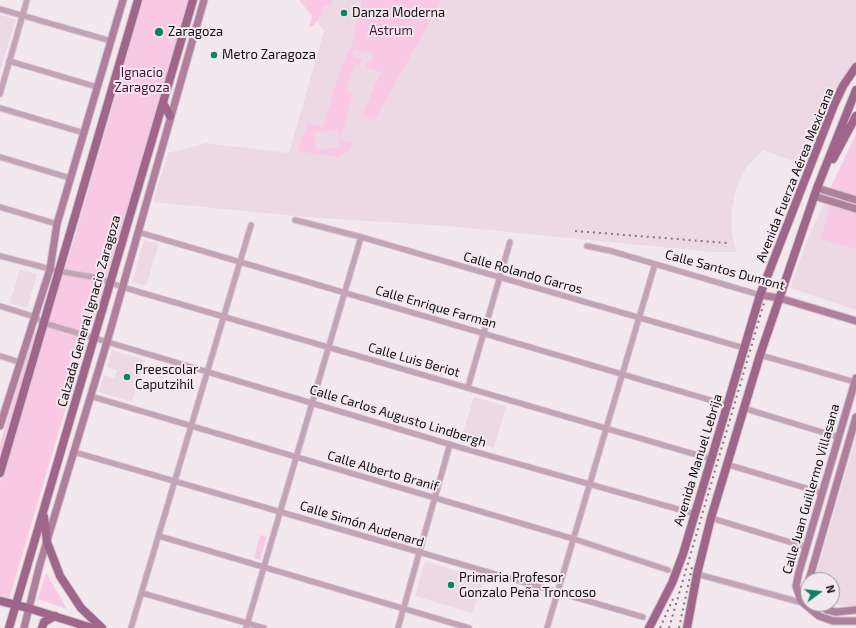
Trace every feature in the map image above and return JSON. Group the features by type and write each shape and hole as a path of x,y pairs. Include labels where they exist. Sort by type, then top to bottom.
{"main road":[{"path":"0,426 3,406 35,317 50,269 57,224 123,0"},
{"path":"0,473 138,0"},
{"name":"Calzada General Ignacio Zaragoza","path":"9,628 193,0"},
{"name":"Calzada General Ignacio Zaragoza","path":"24,628 28,608 107,342 204,0"},
{"name":"Avenida Fuerza Aérea Mexicana","path":"760,295 834,105 843,86 856,67"},
{"name":"Avenida Fuerza Aérea Mexicana","path":"779,298 816,192 856,90"},
{"path":"157,121 170,117 163,103"},
{"path":"816,192 856,116"},
{"path":"816,192 856,200"},
{"path":"816,192 856,209"},
{"name":"Calle Santos Dumont","path":"760,295 779,298 856,321"},
{"name":"Avenida Manuel Lebrija","path":"649,628 676,572 695,514 760,295"},
{"path":"686,628 697,574 726,464 779,298"},
{"name":"Calle Juan Guillermo Villasana","path":"800,599 798,596 796,583 855,380"},
{"name":"Calle Juan Guillermo Villasana","path":"811,572 856,417"},
{"path":"44,510 47,542 54,564 66,588 81,608 102,628"},
{"path":"0,602 16,604 92,628"},
{"path":"840,612 856,610"},
{"path":"814,612 819,616 833,621 856,621"},
{"path":"42,628 44,622 55,616"}],"street":[{"path":"0,94 27,0"},
{"path":"0,9 111,41"},
{"path":"9,62 98,87"},
{"path":"0,108 84,133"},
{"path":"0,158 70,178"},
{"path":"0,207 57,224"},
{"name":"Calle Rolando Garros","path":"295,220 361,237 744,348"},
{"path":"131,628 206,371 251,225"},
{"name":"Calle Enrique Farman","path":"138,232 727,405"},
{"path":"247,626 361,237"},
{"path":"468,387 510,242"},
{"name":"Calle Santos Dumont","path":"586,246 612,251 760,295"},
{"name":"Calle Luis Beriot","path":"0,256 58,271 79,274 111,282 122,287 329,346 711,459"},
{"path":"547,628 655,264"},
{"path":"0,306 35,317 43,323"},
{"name":"Calle Carlos Augusto Lindbergh","path":"43,323 450,444 695,514"},
{"path":"760,355 855,380"},
{"path":"0,356 19,362"},
{"name":"Calle Alberto Branif","path":"90,396 574,539 668,570"},
{"path":"743,408 838,437"},
{"path":"398,628 450,444"},
{"name":"Calle Simón Audenard","path":"74,452 175,480 643,617"},
{"path":"726,464 822,493"},
{"path":"711,518 806,547"},
{"path":"159,536 469,628"},
{"path":"697,574 800,604"},
{"path":"142,593 247,626 264,628"}],"shaded area":[{"path":"299,0 856,0 856,61 839,88 802,165 763,150 745,169 736,188 731,214 732,235 736,252 711,252 447,226 305,217 153,202 168,153 206,143 289,153 324,31"},
{"path":"0,15 16,19 0,72"},
{"path":"856,134 856,310 790,288 807,240"},
{"path":"144,240 159,244 146,286 132,282"},
{"path":"20,269 37,274 27,308 10,303"},
{"name":"Preescolar Caputzihil","path":"112,350 145,360 132,402 99,392 104,375 114,378 117,370 107,367"},
{"path":"474,397 506,406 494,448 461,439"},
{"path":"856,437 856,606 851,607 840,605 840,572 817,572"},
{"name":"Primaria Profesor Gonzalo Peña Troncoso","path":"425,561 485,580 472,613 415,596"}],"green space":[{"name":"Ignacio Zaragoza","path":"143,0 189,0 159,105 93,321 75,347 61,395 64,402 67,404 9,599 0,597 0,483 39,341 45,338 53,297 67,264"},
{"path":"299,0 333,0 331,5 323,7 320,17 314,25 309,27 312,15"},
{"name":"Astrum","path":"362,0 442,0 374,121 362,115 381,72 366,67 367,62 371,62 373,54 354,49 352,56 362,59 360,65 354,64 346,91 353,93 340,140 353,144 349,151 337,157 298,151 308,123 323,127 341,67 356,36 353,35","holes":["337,129 340,147 317,150 314,133"]},
{"path":"856,134 856,197 830,189"},
{"path":"830,206 856,213 856,249 821,239"},
{"path":"34,331 37,332 0,456 0,444"},
{"path":"260,535 267,537 260,560 254,558"},
{"path":"46,573 47,574 67,609 38,599"}],"railway":[{"path":"575,231 727,243"},
{"path":"669,628 764,303"},
{"path":"679,628 692,567"},
{"path":"660,628 673,599"}],"place":[{"name":"Danza Moderna","path":"344,13"},
{"name":"Zaragoza","path":"159,32"},
{"name":"Metro Zaragoza","path":"214,55"},
{"name":"Preescolar Caputzihil","path":"127,377"},
{"name":"Primaria Profesor Gonzalo Peña Troncoso","path":"451,585"}]}
